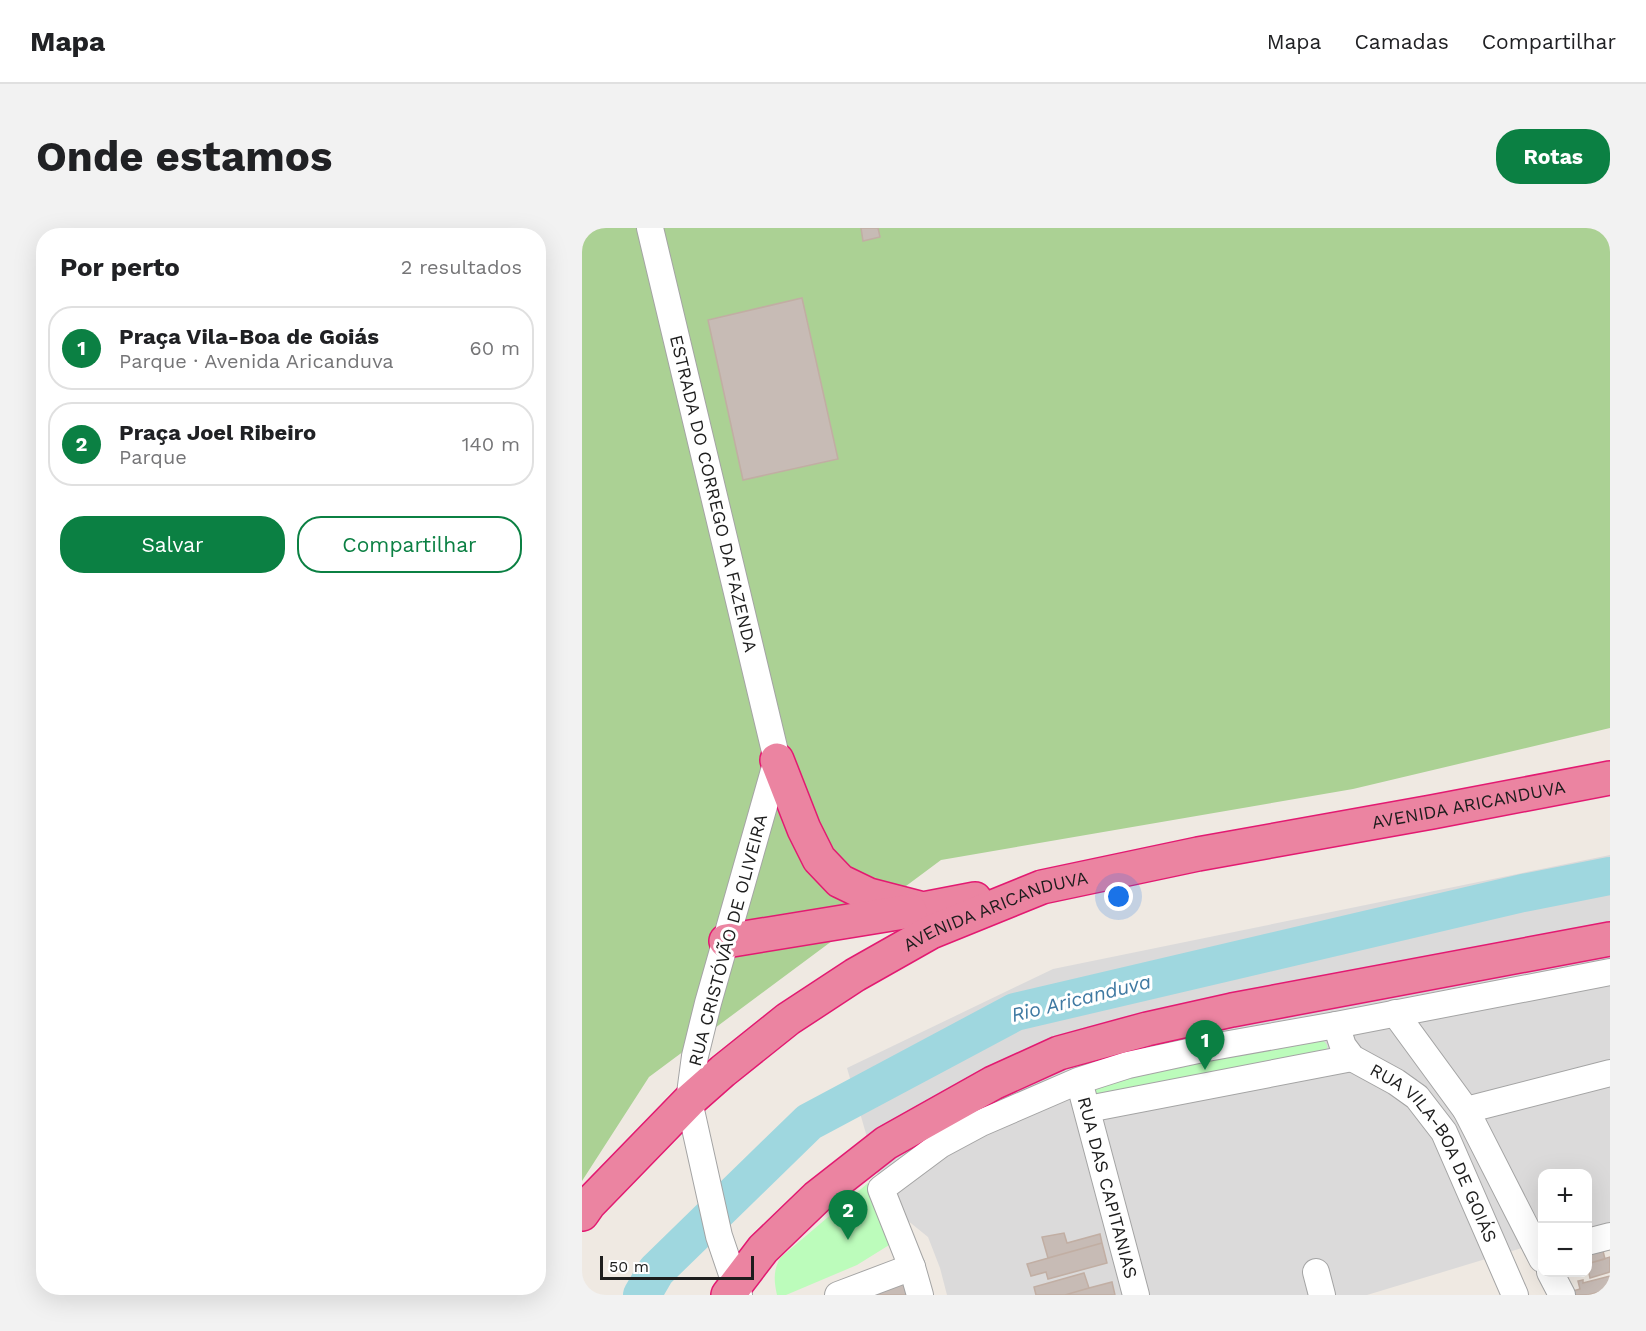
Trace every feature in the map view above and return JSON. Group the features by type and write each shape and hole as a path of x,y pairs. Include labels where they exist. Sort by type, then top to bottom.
{"highway":[{"path":"777,760 804,829 819,859 840,881 869,895 923,909"},
{"name":"AVENIDA ARICANDUVA","path":"582,1214 589,1204 692,1116 788,1019 855,975 931,932 1042,887 1198,854 1610,778"},
{"path":"726,941 1042,887"},
{"path":"734,1291 763,1249 817,1197 886,1143 993,1083 1059,1053 1147,1029 1232,1010 1610,939"}],"street":[{"name":"ESTRADA DO CORREGO DA FAZENDA","path":"650,228 777,760"},
{"name":"RUA CRISTÓVÃO DE OLIVEIRA","path":"734,1291 692,1116 700,1035 777,760"},
{"path":"920,1295 912,1267 881,1189 940,1145 1024,1103 1078,1081 1128,1065 1610,972"},
{"name":"RUA VILA-BOA DE GOIÁS","path":"1395,1013 1466,1110 1538,1251"},
{"name":"RUA VILA-BOA DE GOIÁS","path":"1336,1025 1343,1046 1352,1058 1396,1082 1417,1097 1444,1132 1515,1295"},
{"path":"1088,1109 1352,1058"},
{"path":"1466,1110 1610,1073"},
{"name":"RUA DAS CAPITANIAS","path":"1078,1081 1088,1109 1136,1295"},
{"path":"1592,1241 1610,1236"},
{"path":"838,1295 912,1267"},
{"path":"1553,1277 1562,1295"}],"shaded area":[{"path":"1610,855 1610,1222 1592,1227 1592,1169 1538,1169 1538,1243 1367,1295 947,1295 928,1237 886,1203 847,1068 1053,969"}],"green space":[{"path":"582,228 1610,228 1610,728 1353,789 941,860 649,1077 582,1181"},
{"path":"1323,1040 1327,1045 1327,1051 1096,1103 1092,1089 1177,1065"},
{"path":"868,1183 894,1242 857,1265 786,1295 777,1295 775,1276 780,1258"}],"building":[{"path":"861,228 878,228 880,237 863,241"},
{"path":"802,298 838,459 743,480 708,320"},
{"path":"1064,1233 1067,1243 1100,1234 1102,1243 1048,1258 1042,1237"},
{"path":"1102,1243 1107,1263 1048,1279 1046,1272 1031,1276 1027,1264"},
{"path":"1601,1243 1605,1259 1592,1263 1592,1245"},
{"path":"1610,1257 1610,1272 1590,1278 1592,1277 1592,1262"},
{"path":"1084,1273 1089,1288 1065,1295 1036,1295 1034,1287"},
{"path":"1610,1276 1610,1289 1588,1295 1574,1295 1573,1291 1580,1289 1578,1281 1583,1280 1583,1283"},
{"path":"1112,1282 1115,1295 1065,1295 1089,1288"},
{"path":"902,1283 916,1289 917,1295 854,1295"},
{"path":"1610,1289 1610,1295 1590,1295"}],"waterway":[{"name":"Rio Aricanduva","path":"642,1295 656,1271 809,1122 1015,1012 1523,893 1610,876"}],"place":[{"name":"Praça Vila-Boa de Goiás","path":"1205,1070"},
{"name":"Praça Joel Ribeiro","path":"848,1240"}]}
